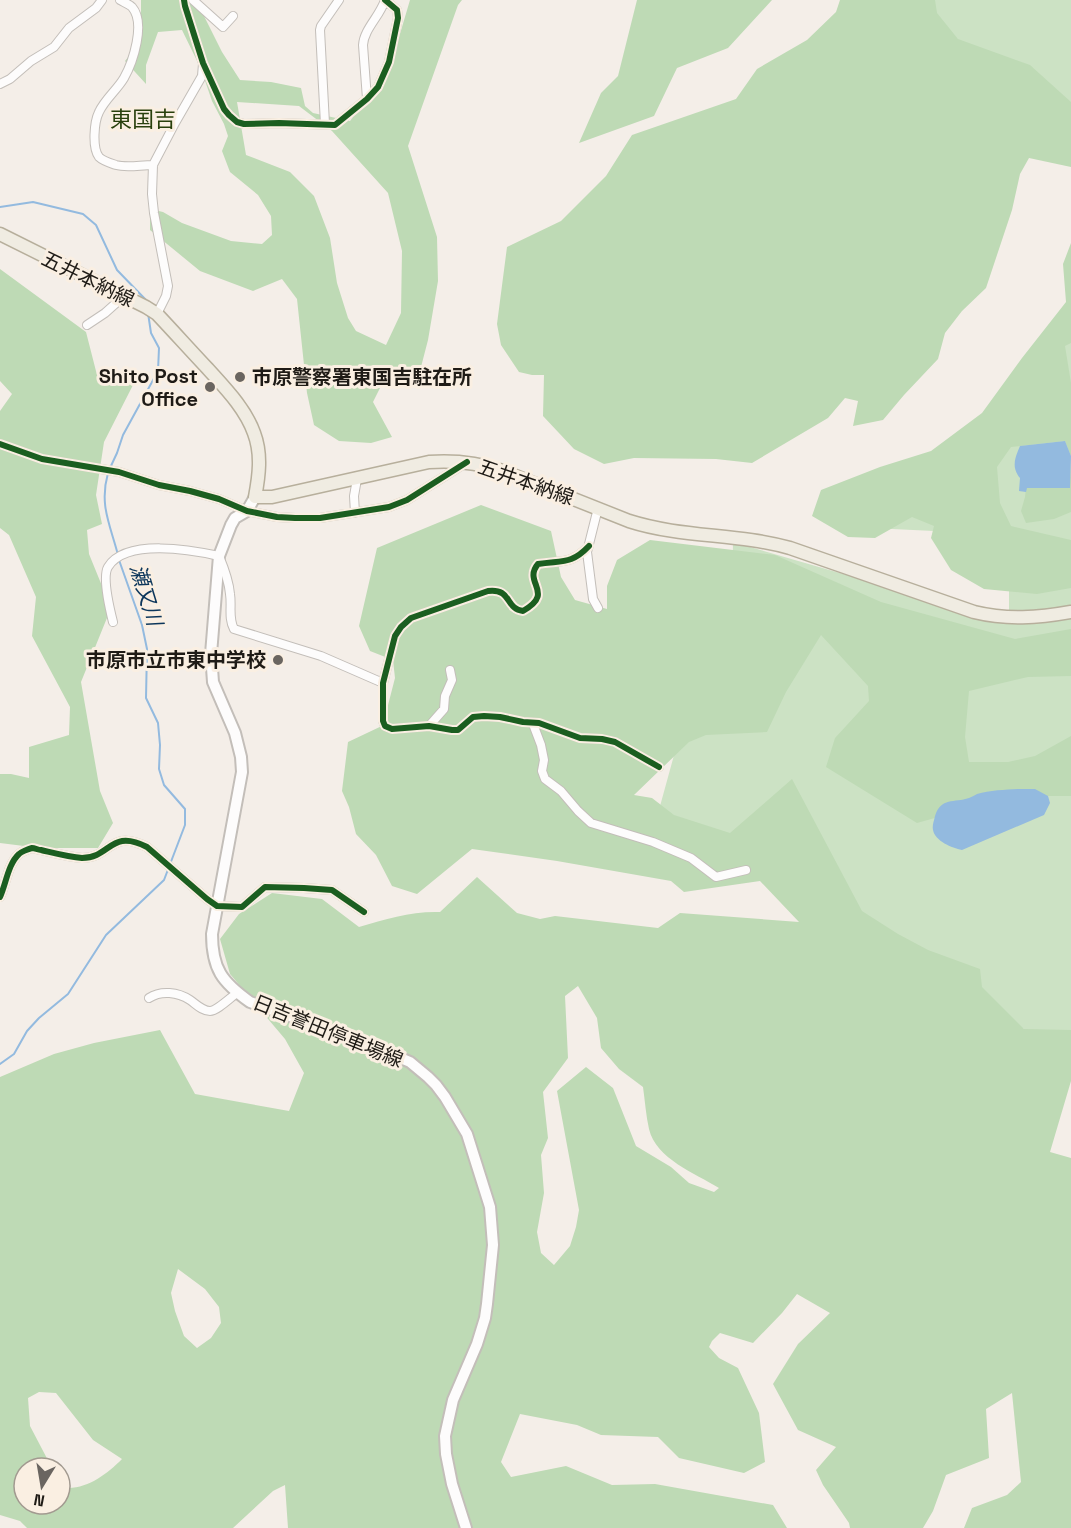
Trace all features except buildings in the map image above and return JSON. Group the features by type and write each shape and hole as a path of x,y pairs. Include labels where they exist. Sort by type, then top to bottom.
{"main road":[{"name":"五井本納線","path":"0,234 158,314 222,385 249,421 259,455 255,497 272,497 429,462 467,462 503,471 651,528 768,542 988,616 1024,618 1071,612"},
{"name":"日吉誉田停車場線","path":"255,497 247,511 235,518 219,556 211,654 212,670 216,690 239,745 242,772 212,934 214,960 226,981 250,1002 358,1040 410,1062 445,1097 467,1134 490,1208 493,1245 485,1318 477,1344 453,1400 445,1436 452,1484 466,1528"}],"street":[{"path":"0,84 54,47 69,28 96,8 102,0"},
{"path":"120,0 132,7 137,16 138,40 124,78 99,112 95,128 95,149 99,157 115,165 124,167 153,165"},
{"path":"184,0 203,63 224,109 237,122 244,124 336,124 367,99 378,87 389,62 398,18 397,10 385,0 382,9 363,37 367,99"},
{"path":"193,0 223,27 233,16"},
{"path":"325,124 320,30 339,0"},
{"path":"158,314 168,285 154,213 153,165 174,123 202,76 203,63"},
{"path":"87,325 124,296"},
{"path":"0,444 42,459 119,472 190,491 247,511 295,518 320,518 389,507 407,500 467,462"},
{"path":"355,513 354,496 357,479"},
{"path":"598,508 587,552 593,599 598,608"},
{"path":"589,546 572,560 538,564 533,572 538,593 537,600 533,606 523,611 515,609 502,592 497,590 488,591 411,618 395,636 383,683 383,721 385,726 392,729 429,726 452,730 458,730 473,717 484,716 538,723 580,738 615,742 659,767"},
{"path":"113,622 106,577 108,567 117,557 131,551 195,550 219,556 231,596 231,618 234,628 321,656 383,683"},
{"path":"429,726 444,709 445,696 452,680 450,670"},
{"path":"533,724 541,745 544,760 542,771 545,779 561,791 591,823 653,842 691,858 716,876 746,870"},
{"path":"0,897 13,863 20,853 32,848 86,858 119,841 126,840 147,847 217,906 242,907 265,888 304,888 332,891 364,912"},
{"path":"150,998 160,993 182,996 210,1011 218,1008 237,993"}],"green space":[{"path":"141,0 196,0 222,52 240,80 271,82 301,88 305,106 313,113 350,121 389,71 410,0 462,0 458,5 408,146 437,237 438,281 421,367 404,384 381,386 373,402 392,437 371,443 339,441 314,425 307,393 297,299 282,279 253,291 200,271 150,230 150,209 163,212 182,223 231,241 262,244 272,235 271,216 258,195 230,172 222,151 228,136 224,124 182,30 158,32 146,65 146,84 125,61 141,41","holes":["237,102 299,106 332,131 388,193 402,251 401,313 386,345 356,331 348,318 337,283 330,238 314,196 290,172 246,155"]},
{"path":"637,0 772,0 728,48 677,68 654,116 579,143 601,93 618,76"},
{"path":"840,0 935,0 937,13 958,39 1030,65 1071,102 1071,167 1029,158 1020,174 1012,210 986,288 962,311 945,333 938,359 883,420 853,426 858,401 845,398 828,418 752,463 716,459 634,458 604,464 574,449 543,416 544,375 519,372 501,345 497,324 507,247 561,221 606,176 632,135 736,99 757,69 807,40 836,12"},
{"path":"921,0 1071,0 1071,146 1048,136"},
{"path":"1071,243 1071,343 1065,346 1071,383 1071,456 1065,441 1011,447 997,467 1000,503 1011,526 1071,540 1071,588 1037,594 984,589 951,570 931,538 934,526 912,517 875,538 848,537 812,516 821,490 880,467 931,451 982,413 1066,302 1063,264"},
{"path":"0,269 86,332 97,375 133,385 104,442 96,495 102,524 87,530 89,554 111,608 81,682 100,791 113,823 98,848 40,848 0,843 0,774 29,778 29,747 69,735 70,707 32,636 36,597 9,535 0,528 0,411 12,394 0,381"},
{"path":"1071,317 1071,1057 821,908 654,828 690,697 732,599 733,542 1009,622 1009,574 955,532 850,527 953,459"},
{"path":"1071,467 1071,512 1054,519 1026,523 1021,511 1026,488 1069,488"},
{"path":"481,505 551,531 561,577 575,600 607,609 607,586 617,560 650,540 775,555 881,602 1015,639 1071,629 1071,676 1028,677 969,691 965,737 969,762 1008,762 1035,756 1071,736 1071,796 1044,796 949,814 917,823 826,767 835,738 869,701 868,686 821,635 786,692 767,732 706,735 689,742 634,795 652,798 674,815 730,833 792,779 862,911 928,950 980,969 982,987 1024,1029 1071,1030 1071,1081 1050,1152 1071,1158 1071,1528 964,1528 972,1508 1007,1495 1021,1482 1012,1393 986,1409 989,1458 946,1475 933,1511 923,1528 850,1528 816,1470 836,1447 798,1430 773,1384 798,1344 830,1313 797,1294 753,1343 720,1333 709,1347 719,1358 738,1368 759,1413 765,1462 744,1473 679,1458 658,1437 601,1435 577,1425 520,1414 501,1462 511,1477 566,1466 612,1485 655,1484 773,1505 787,1528 288,1528 285,1485 273,1491 233,1528 27,1528 20,1521 0,1515 0,1077 54,1054 94,1043 160,1030 195,1094 289,1111 304,1073 285,1039 230,974 220,939 239,914 272,893 322,899 359,927 409,914 440,912 477,877 517,913 540,919 555,916 658,928 680,913 799,922 760,881 684,892 671,881 472,849 417,894 392,886 376,855 356,834 342,791 348,742 386,724 387,709 395,678 393,660 370,651 359,626 377,548","holes":["578,986 597,1018 601,1048 619,1069 643,1087 648,1124 653,1140 668,1157 719,1188 714,1192 689,1183 671,1167 636,1146 613,1088 586,1067 557,1091 579,1210 570,1246 554,1265 541,1253 537,1232 544,1193 541,1155 548,1138 543,1092 568,1058 565,996","178,1269 205,1289 219,1307 221,1323 211,1338 197,1348 184,1336 175,1311 171,1293","39,1392 56,1393 93,1440 122,1459 94,1481 72,1488 72,1516 12,1516 12,1456 46,1456 30,1426 28,1398"]}],"water":[{"path":"1065,441 1071,456 1070,488 1027,488 1026,492 1019,491 1020,478 1015,462 1020,446"},
{"path":"1035,789 1048,796 1050,803 1044,815 962,850 945,843 934,834 935,816 944,803 987,792"}],"waterway":[{"name":"瀬又川","path":"0,207 33,202 83,214 96,225 117,270 146,302"},
{"name":"瀬又川","path":"110,468 123,435 158,371 159,348 151,333 148,313"},
{"name":"瀬又川","path":"108,473 105,505 118,555"},
{"name":"瀬又川","path":"0,1064 14,1054 27,1031 39,1018 68,994 106,935 164,880 185,825 185,809 164,785 159,769 158,723 146,698 147,649 142,625 119,560"}],"cycle path":[{"path":"184,0 203,63 224,109 237,122 335,125 378,87 389,62 398,18 397,10 385,0"},
{"path":"0,444 42,459 119,472 159,485 190,491 219,499 247,511 295,518 320,518 389,507 407,500 467,462"},
{"path":"589,546 571,559 538,564 534,571 537,598 523,611 513,607 505,595 496,591 488,591 411,618 395,636 383,683 383,721 385,726 392,729 429,726 452,730 458,730 473,717 484,716 539,723 580,738 615,742 659,767"},
{"path":"0,897 12,863 19,854 25,851 33,848 82,858 92,857 118,842 125,841 147,847 217,906 242,907 265,887 304,888 332,890 364,912"}],"place":[{"name":"市原警察署東国吉駐在所","path":"240,377"},
{"name":"Shito Post Office","path":"210,387"},
{"name":"市原市立市東中学校","path":"278,660"}],"district":[{"name":"東国吉","path":"143,119"}]}
